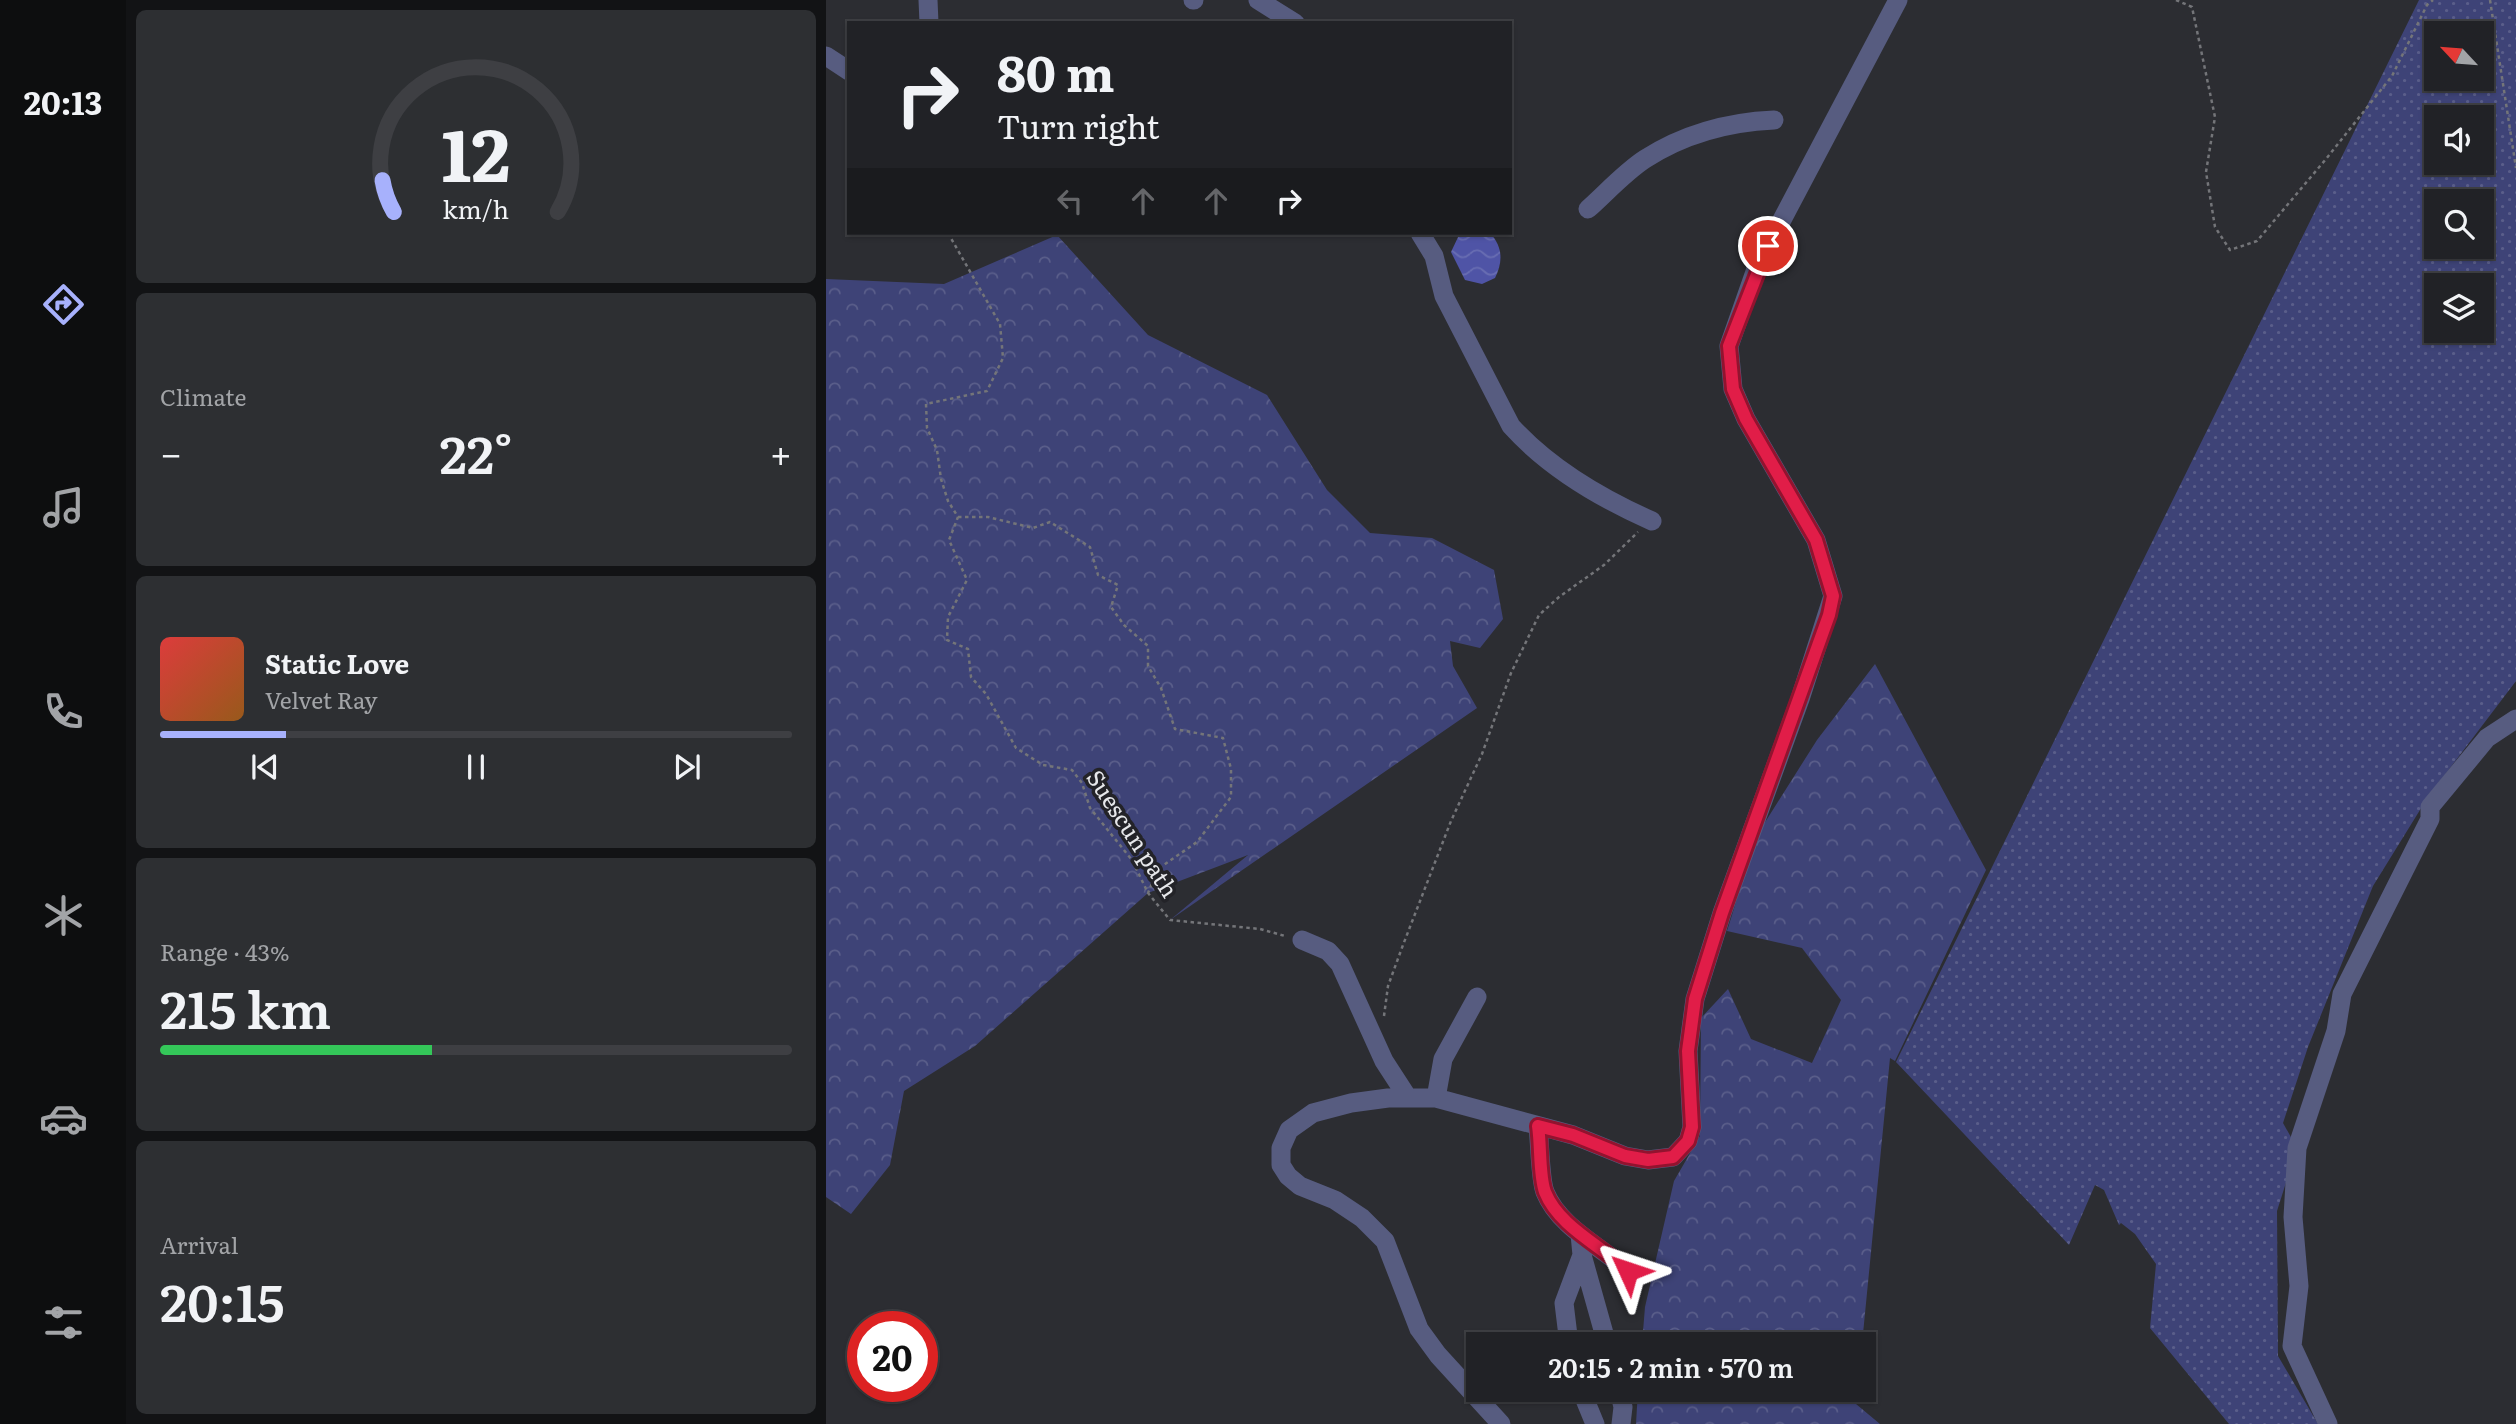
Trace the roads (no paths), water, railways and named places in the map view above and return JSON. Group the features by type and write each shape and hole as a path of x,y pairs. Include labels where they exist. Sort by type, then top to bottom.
{"street":[{"path":"928,0 929,21"},
{"path":"1258,0 1292,21"},
{"path":"1501,1424 1438,1355 1419,1329 1385,1241 1362,1218 1335,1200 1300,1186 1281,1165 1281,1148 1289,1130 1301,1119 1351,1103 1408,1098 1436,1098 1573,1135 1625,1156 1648,1160 1673,1157 1688,1141 1692,1127 1688,1051 1695,999 1722,913 1800,699 1833,596 1816,540 1746,419 1733,389 1729,346 1756,269 1773,234 1898,0"},
{"path":"826,56 847,70"},
{"path":"1588,209 1645,159 1714,127 1734,122 1774,120"},
{"path":"1421,235 1434,256 1444,296 1511,426 1525,442 1572,478 1648,523"},
{"path":"2328,1424 2292,1346 2299,1286 2293,1217 2297,1148 2336,1031 2342,993 2430,819 2430,807 2487,738 2516,719"},
{"path":"1302,940 1328,951 1340,964 1384,1061 1408,1098"},
{"path":"1436,1098 1443,1059 1477,997"},
{"path":"1538,1126 1544,1190 1555,1208 1580,1234 1606,1251 1628,1271"},
{"path":"1580,1234 1582,1255 1604,1332"},
{"path":"1568,1332 1564,1303 1582,1255"},
{"path":"1586,1402 1595,1424"},
{"path":"1620,1424 1622,1402"}],"water":[{"path":"1459,235 1492,235 1500,255 1495,278 1482,284 1465,280 1451,252"}]}
